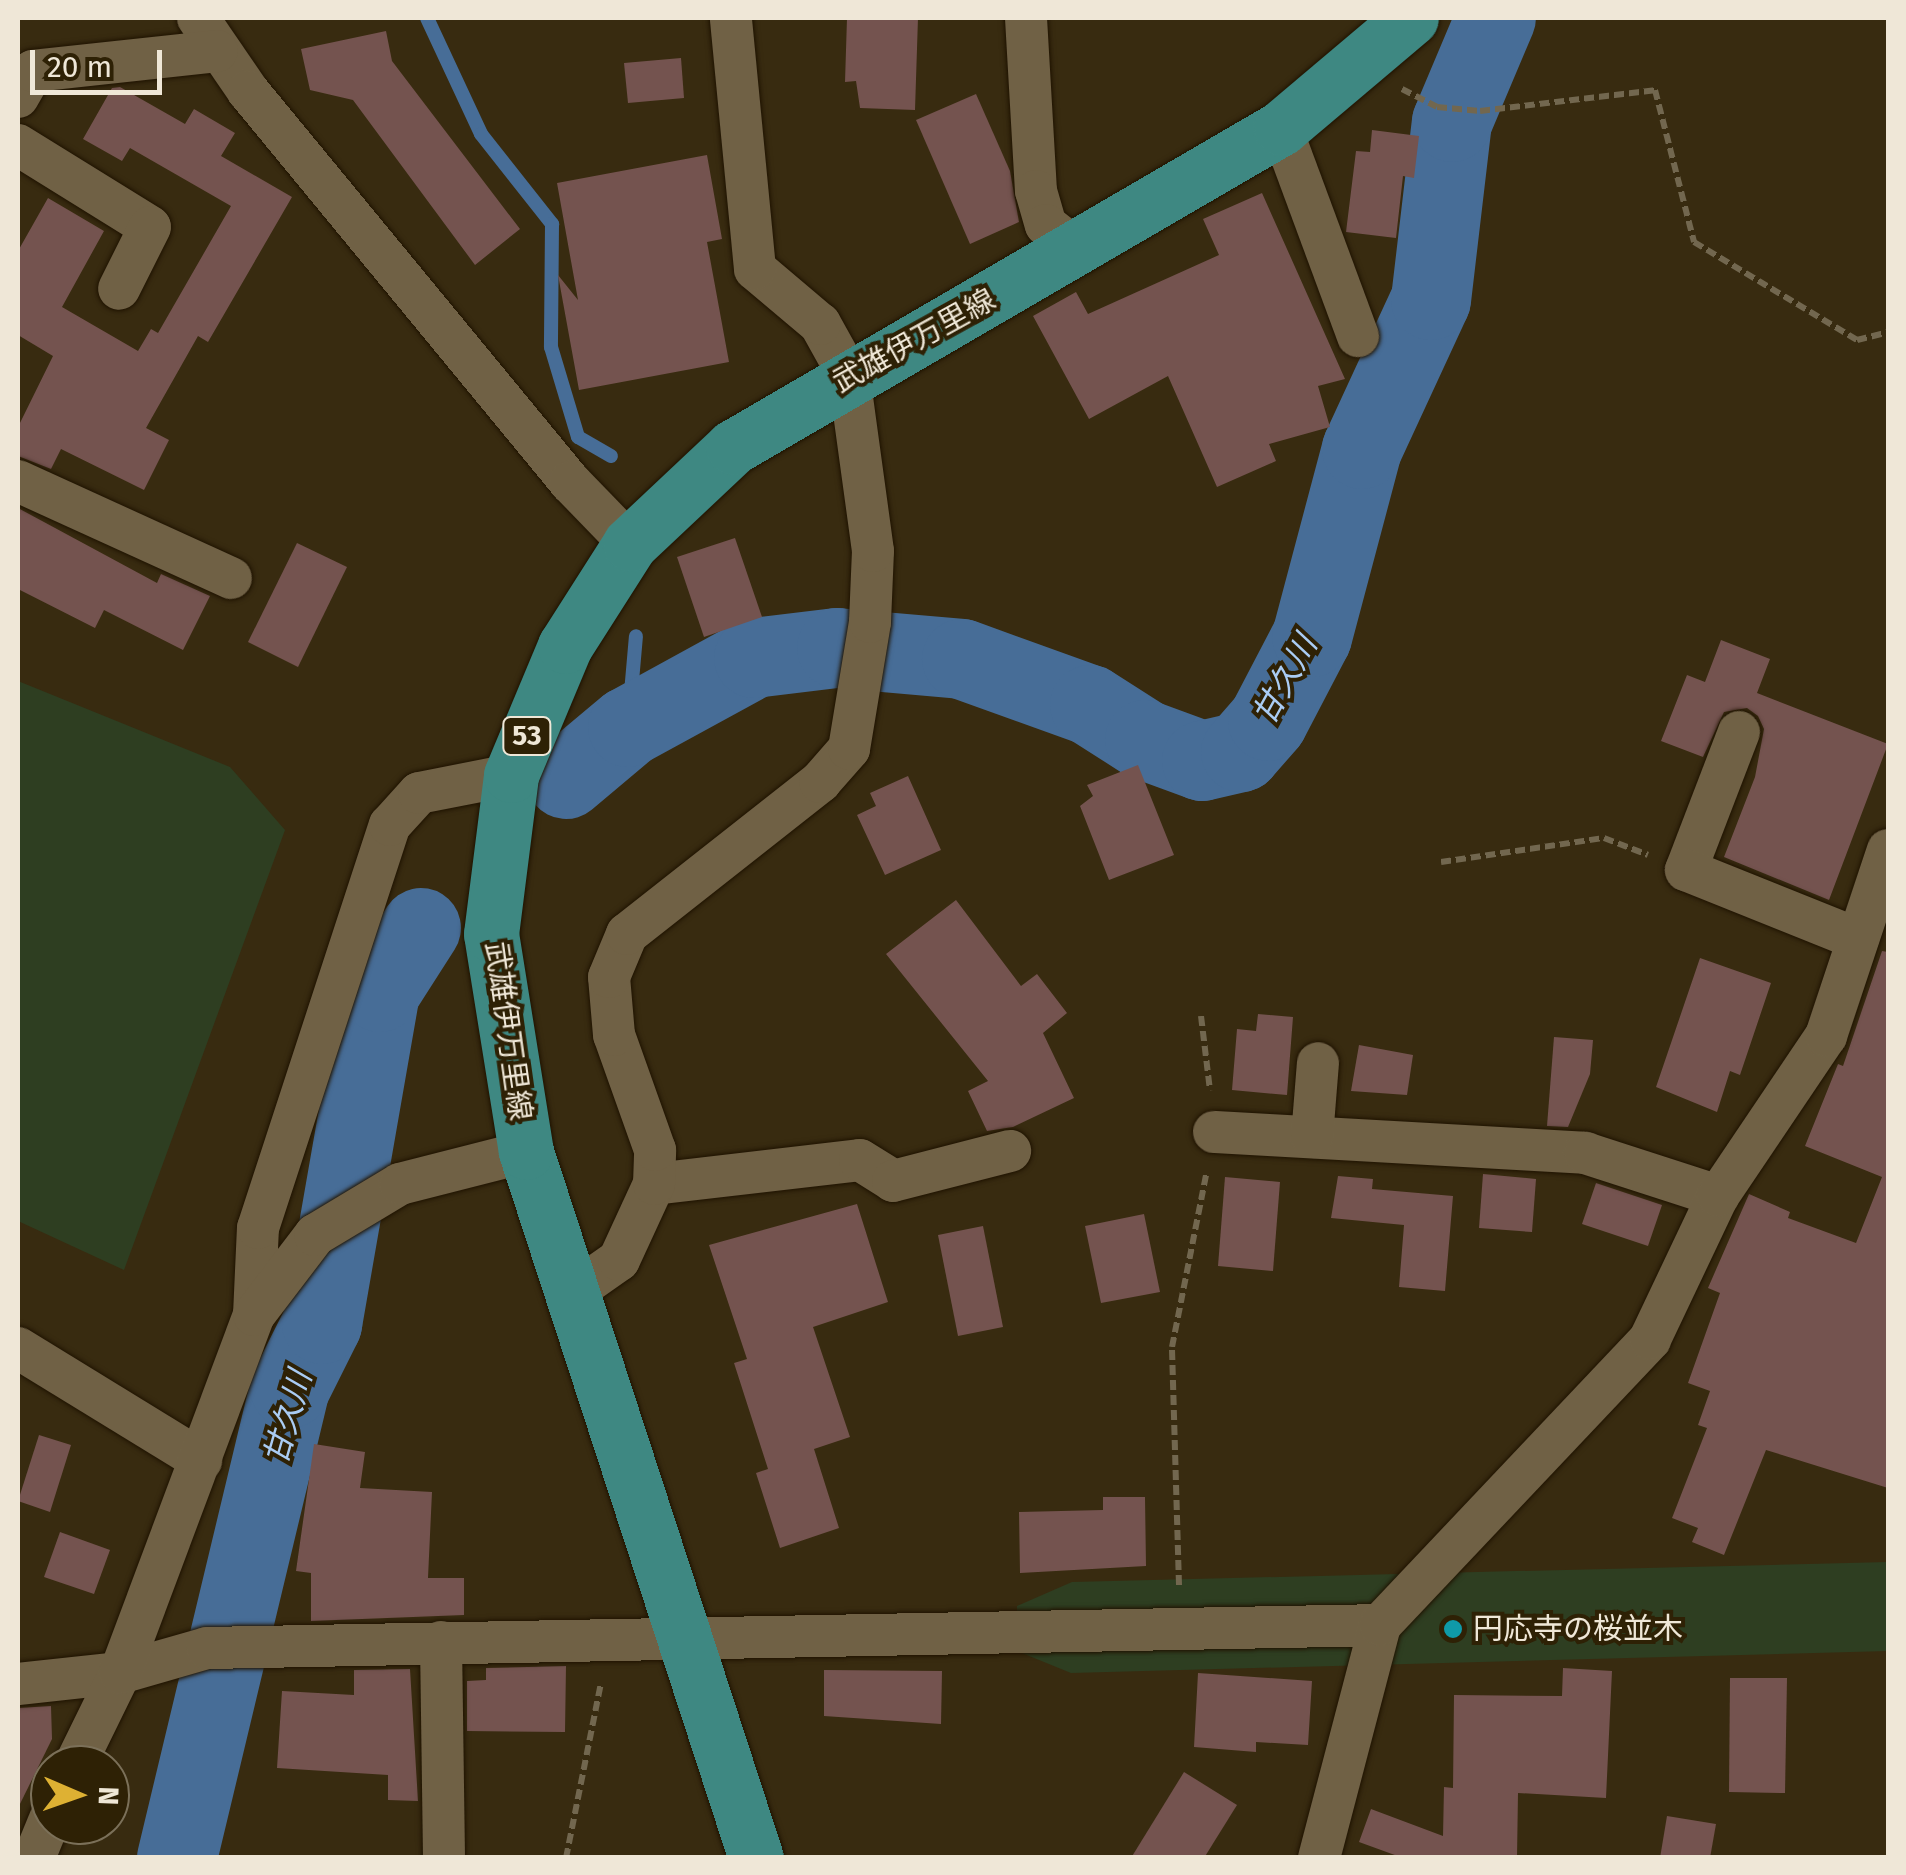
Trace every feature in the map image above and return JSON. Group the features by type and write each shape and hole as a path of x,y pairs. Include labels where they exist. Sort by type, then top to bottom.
{"main road":[{"name":"武雄伊万里線","path":"756,1858 526,1152 491,934 511,774 565,646 630,544 734,447 849,376 1080,251 1280,128 1411,18"}],"street":[{"path":"572,1294 619,1260 654,1184 655,1150 614,1035 609,977 627,934 820,782 849,749 870,622 873,550 849,376 820,324 755,269 730,18"},
{"path":"1026,18 1036,192 1046,225 1080,251"},
{"path":"18,98 34,71 208,34 570,482 630,544"},
{"path":"1280,128 1358,336"},
{"path":"18,144 150,227 119,290"},
{"path":"18,481 231,578"},
{"path":"1738,732 1686,870 1858,939"},
{"path":"254,1315 258,1228 390,825 419,793 511,774"},
{"path":"1318,1858 1380,1625 1650,1339 1718,1196 1826,1036 1888,850"},
{"path":"1312,1137 1318,1063"},
{"path":"1214,1132 1585,1153 1718,1196"},
{"path":"654,1184 860,1160 893,1182 1010,1150"},
{"path":"85,1745 120,1673 254,1315 315,1235 400,1184 526,1152"},
{"path":"18,1348 201,1460"},
{"path":"18,1684 120,1673 206,1648 441,1642 688,1643 1380,1625"},
{"path":"441,1642 444,1858"}],"path":[{"path":"1438,107 1480,111 1654,90 1694,242 1857,340 1888,332"},
{"path":"1441,862 1604,838 1686,870"},
{"path":"1180,1629 1172,1347 1214,1132 1202,1016"},
{"path":"566,1858 608,1642"}],"green space":[{"path":"18,681 230,767 285,830 124,1270 18,1221"},
{"name":"円応寺の桜並木","path":"1888,1562 1888,1651 1071,1673 1017,1651 1017,1606 1072,1582"}],"building":[{"path":"847,18 918,18 915,110 860,108 856,81 845,82"},
{"path":"386,31 392,61 520,229 475,265 353,100 310,90 301,49"},
{"path":"681,58 684,98 628,103 624,63"},
{"path":"120,87 185,124 194,109 235,133 221,156 292,197 208,342 198,336 146,428 169,440 144,490 61,449 51,469 18,456 18,427 53,356 18,335 18,251 48,198 104,231 62,307 138,351 151,329 158,333 231,206 130,148 122,161 83,139 112,88"},
{"path":"976,94 1010,171 1019,222 970,244 916,120"},
{"path":"1372,130 1419,136 1414,178 1403,176 1396,238 1346,232 1356,151 1370,152"},
{"path":"707,155 722,239 707,242 729,362 579,390 558,275 578,300 557,183"},
{"path":"1262,193 1345,379 1318,386 1330,427 1269,444 1276,461 1217,487 1168,376 1089,419 1033,316 1076,292 1088,314 1219,255 1203,219"},
{"path":"18,508 157,583 161,574 210,596 183,650 104,610 95,628 18,589"},
{"path":"735,538 762,617 704,637 677,557"},
{"path":"297,543 347,567 298,667 248,642"},
{"path":"1721,640 1770,659 1757,693 1888,744 1829,900 1724,857 1755,777 1764,729 1758,716 1747,708 1724,712 1703,757 1661,741 1687,675 1705,682"},
{"path":"1138,765 1174,855 1109,880 1080,806 1093,796 1087,785"},
{"path":"908,776 941,850 885,875 857,815 876,806 870,793"},
{"path":"956,900 1021,986 1037,974 1067,1013 1043,1033 1074,1098 1013,1127 987,1131 968,1091 988,1081 886,954"},
{"path":"1882,951 1888,952 1888,1488 1766,1450 1724,1555 1692,1542 1698,1528 1672,1518 1707,1428 1698,1425 1710,1391 1688,1383 1720,1293 1708,1288 1749,1194 1790,1212 1788,1218 1856,1243 1882,1177 1805,1146 1838,1064 1843,1066"},
{"path":"1700,958 1771,983 1740,1075 1730,1071 1717,1112 1656,1087"},
{"path":"1258,1014 1293,1017 1287,1095 1232,1090 1237,1029 1256,1031"},
{"path":"1554,1037 1593,1040 1590,1074 1568,1127 1547,1126"},
{"path":"1359,1045 1413,1055 1407,1095 1351,1091"},
{"path":"1483,1174 1536,1179 1532,1232 1479,1228"},
{"path":"1338,1176 1373,1179 1372,1189 1453,1196 1445,1291 1399,1287 1404,1225 1331,1218"},
{"path":"1225,1177 1280,1182 1273,1271 1218,1266"},
{"path":"1596,1183 1662,1205 1648,1246 1582,1224"},
{"path":"857,1204 888,1302 813,1327 850,1437 814,1449 839,1528 780,1548 756,1473 768,1469 734,1363 747,1359 709,1245"},
{"path":"1144,1214 1160,1292 1101,1303 1085,1226"},
{"path":"983,1226 1003,1327 958,1336 938,1235"},
{"path":"39,1435 71,1445 50,1512 18,1501"},
{"path":"314,1444 365,1452 360,1488 432,1492 428,1578 464,1578 464,1615 311,1621 311,1573 296,1571"},
{"path":"1103,1497 1145,1497 1146,1566 1020,1573 1019,1512 1103,1510"},
{"path":"60,1532 110,1550 94,1594 44,1577"},
{"path":"566,1666 565,1732 467,1731 467,1681 486,1680 486,1668"},
{"path":"1563,1668 1612,1671 1606,1798 1518,1793 1517,1858 1403,1858 1359,1842 1371,1809 1443,1836 1444,1787 1453,1788 1454,1695 1562,1696"},
{"path":"410,1669 418,1801 388,1800 388,1775 277,1768 282,1691 354,1695 354,1670"},
{"path":"824,1670 942,1671 941,1724 824,1716"},
{"path":"1198,1673 1312,1681 1308,1745 1256,1742 1256,1752 1194,1747"},
{"path":"1730,1678 1787,1678 1785,1793 1729,1792"},
{"path":"51,1706 52,1739 49,1745 30,1745 30,1784 18,1808 18,1708"},
{"path":"1184,1772 1237,1805 1204,1858 1131,1858"},
{"path":"1667,1816 1716,1824 1710,1858 1660,1858"}],"waterway":[{"path":"427,18 481,134 552,224 551,347 578,437 611,456"},
{"name":"甘久川","path":"566,779 628,727 754,658 837,648 962,659 1090,705 1145,740 1202,761 1241,752 1268,721 1312,637 1362,449 1431,300 1452,122 1496,18"},
{"path":"628,727 636,636"},
{"name":"甘久川","path":"177,1858 290,1388 322,1324 380,992 421,928"}],"place":[{"name":"円応寺の桜並木","path":"1453,1629"}]}
